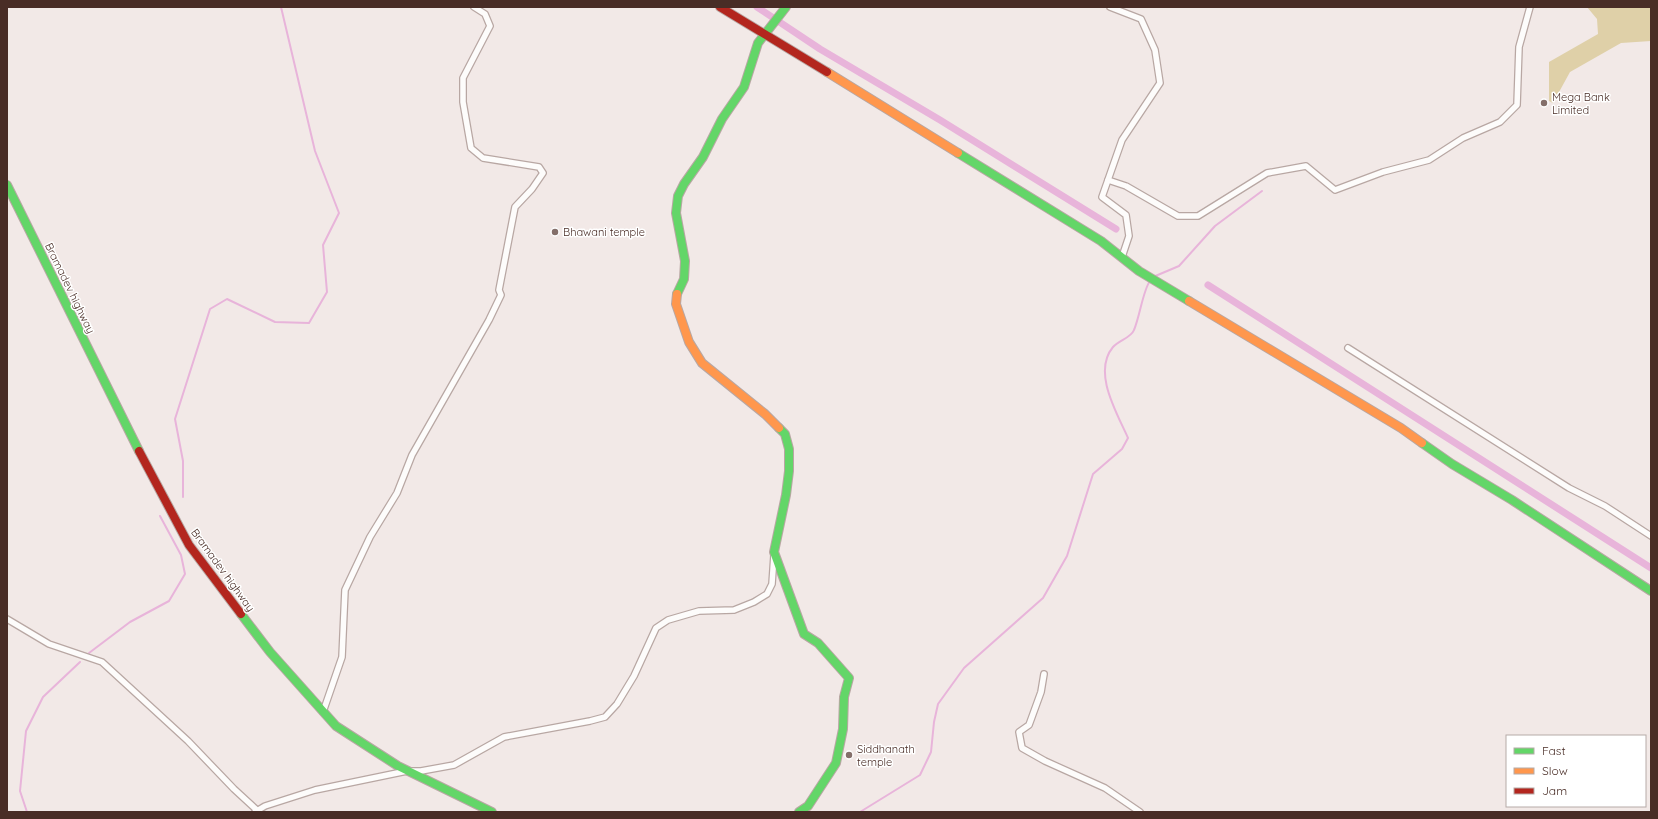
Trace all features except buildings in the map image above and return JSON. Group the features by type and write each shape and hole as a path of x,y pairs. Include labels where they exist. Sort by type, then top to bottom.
{"street":[{"path":"323,712 342,657 345,590 370,537 397,493 412,455 492,314 501,295 499,290 515,207 532,189 543,173 539,167 483,158 470,148 463,102 463,78 490,26 485,14 474,7"},
{"path":"720,7 1101,241 1139,271 1401,428 1452,464 1512,500 1651,591"},
{"path":"1110,7 1141,19 1155,50 1160,83 1122,140 1102,197 1126,215 1130,236 1122,257"},
{"path":"1108,180 1126,186 1178,216 1198,216 1267,173 1306,166 1335,190 1383,172 1429,160 1463,138 1500,122 1517,105 1518,47 1530,7"},
{"path":"7,619 49,644 102,662 188,741 257,811 315,790 407,771 421,771 454,765 504,737 605,717 617,704 634,676 656,628 668,620 699,611 734,610 767,594 772,584 774,552 786,495 789,471 789,449 785,434 765,414 702,363 689,342 676,304 677,292 684,279 685,261 676,213 678,196 684,184 703,157 722,119 744,87 758,43 786,8"},
{"name":"Bramadev highway","path":"7,185 120,415 189,545 270,652 336,726 407,771 492,812"},
{"path":"1348,348 1569,488 1605,506 1651,536"},
{"path":"774,552 804,634 818,643 848,678 844,697 843,729 836,763 808,806 799,812"},
{"path":"1044,674 1041,692 1030,725 1020,732 1022,748 1052,764 1105,788 1140,812"}],"shaded area":[{"path":"1587,7 1651,7 1651,41 1621,43 1570,72 1553,103 1549,101 1549,62 1598,34 1597,19"}],"waterway":[{"path":"183,497 183,461 175,419 210,309 227,299 275,322 309,323 327,292 323,245 339,213 315,151 281,7"},
{"path":"757,7 820,49 940,120 1116,229"},
{"path":"1153,277 1179,266 1215,226 1262,191"},
{"path":"860,812 920,775 931,752 934,722 938,704 964,668 1043,598 1067,556 1093,474 1122,449 1128,438 1108,392 1105,368 1107,357 1113,347 1130,335 1134,330 1145,290 1150,281"},
{"path":"1208,285 1651,568"},
{"path":"89,653 130,622 169,601 185,574 181,555 160,516"},
{"path":"27,812 20,791 26,731 43,697 80,662"}],"traffic: fast":[{"path":"677,294 684,279 685,261 676,213 678,196 684,184 703,157 722,119 744,87 758,43 786,7"},
{"path":"958,153 1101,241 1139,271 1189,301"},
{"path":"7,185 139,451"},
{"path":"779,428 785,434 789,449 789,471 786,495 774,552 804,634 818,643 849,678 844,697 843,729 836,763 808,806 799,812"},
{"path":"1422,443 1452,464 1512,500 1651,591"},
{"path":"241,614 270,652 336,726 398,766 492,812"}],"traffic: slow":[{"path":"827,72 958,153"},
{"path":"677,294 676,304 689,342 702,363 765,414 779,428"},
{"path":"1189,301 1401,428 1422,443"}],"traffic: jam":[{"path":"720,7 827,72"},
{"path":"139,451 189,545 241,614"}],"place":[{"name":"Mega Bank Limited","path":"1544,103"},
{"name":"Bhawani temple","path":"555,232"},
{"name":"Siddhanath temple","path":"849,755"}]}
